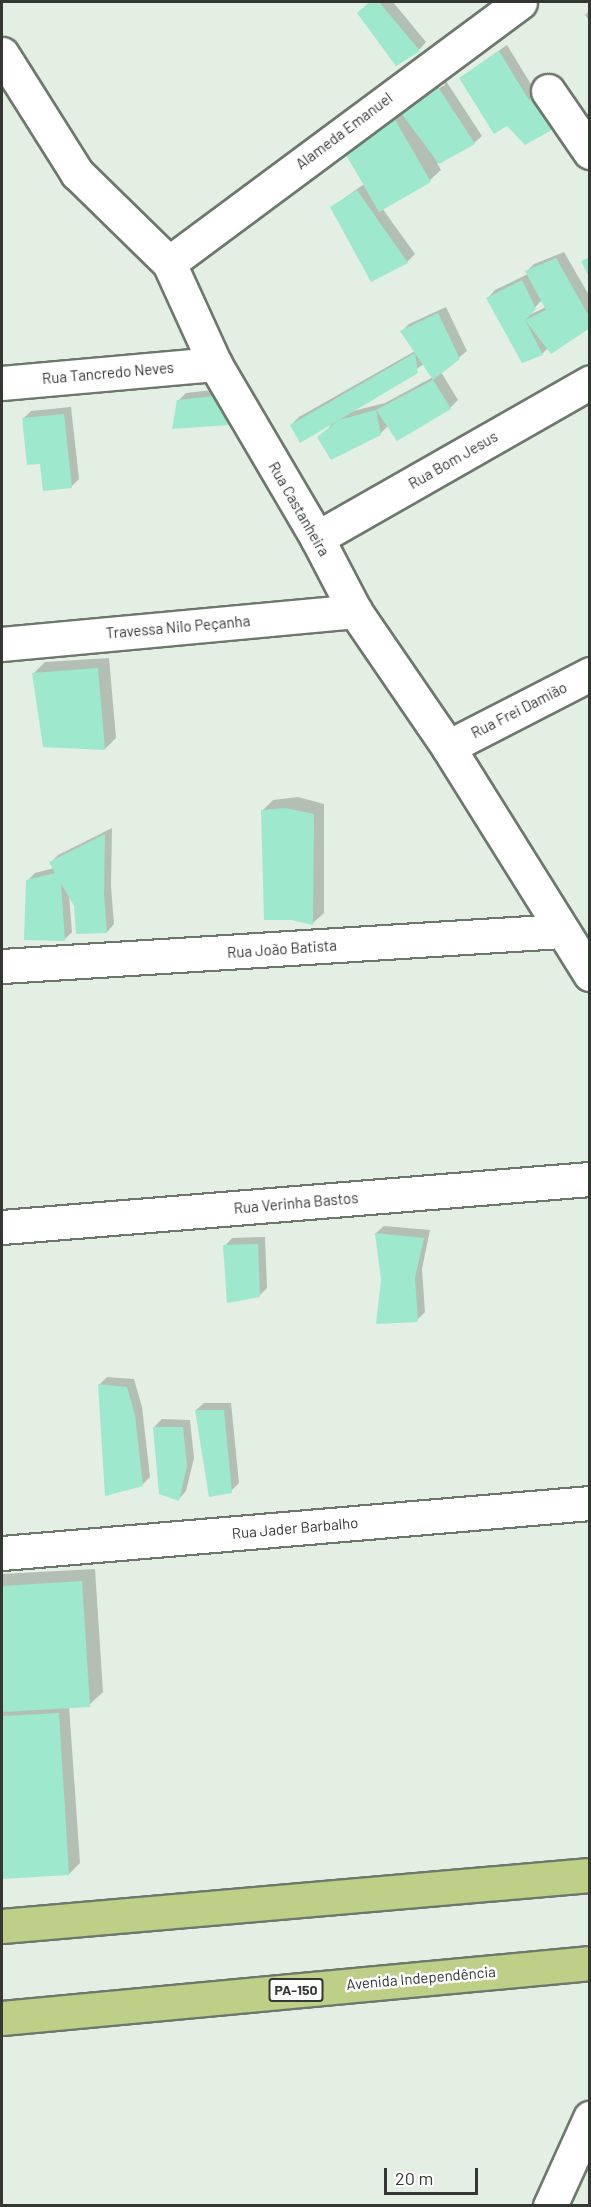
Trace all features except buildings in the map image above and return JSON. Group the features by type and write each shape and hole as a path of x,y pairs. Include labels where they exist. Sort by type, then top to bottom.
{"main road":[{"path":"2,1926 590,1875"},
{"name":"Avenida Independência","path":"2,2018 590,1963"}],"street":[{"name":"Alameda Emanuel","path":"169,263 520,2"},
{"name":"Rua Castanheira","path":"2,54 77,173 169,263 215,364 316,538 355,611 448,747 590,974"},
{"path":"548,91 590,152"},
{"name":"Rua Tancredo Neves","path":"2,383 215,364"},
{"name":"Rua Bom Jesus","path":"316,538 590,382"},
{"name":"Travessa Nilo Peçanha","path":"2,644 355,611"},
{"name":"Rua Frei Damião","path":"448,747 590,674"},
{"name":"Rua João Batista","path":"2,966 562,931"},
{"name":"Rua Verinha Bastos","path":"2,1227 590,1179"},
{"name":"Rua Jader Barbalho","path":"2,1553 590,1503"},
{"path":"550,2205 590,2118"}]}
